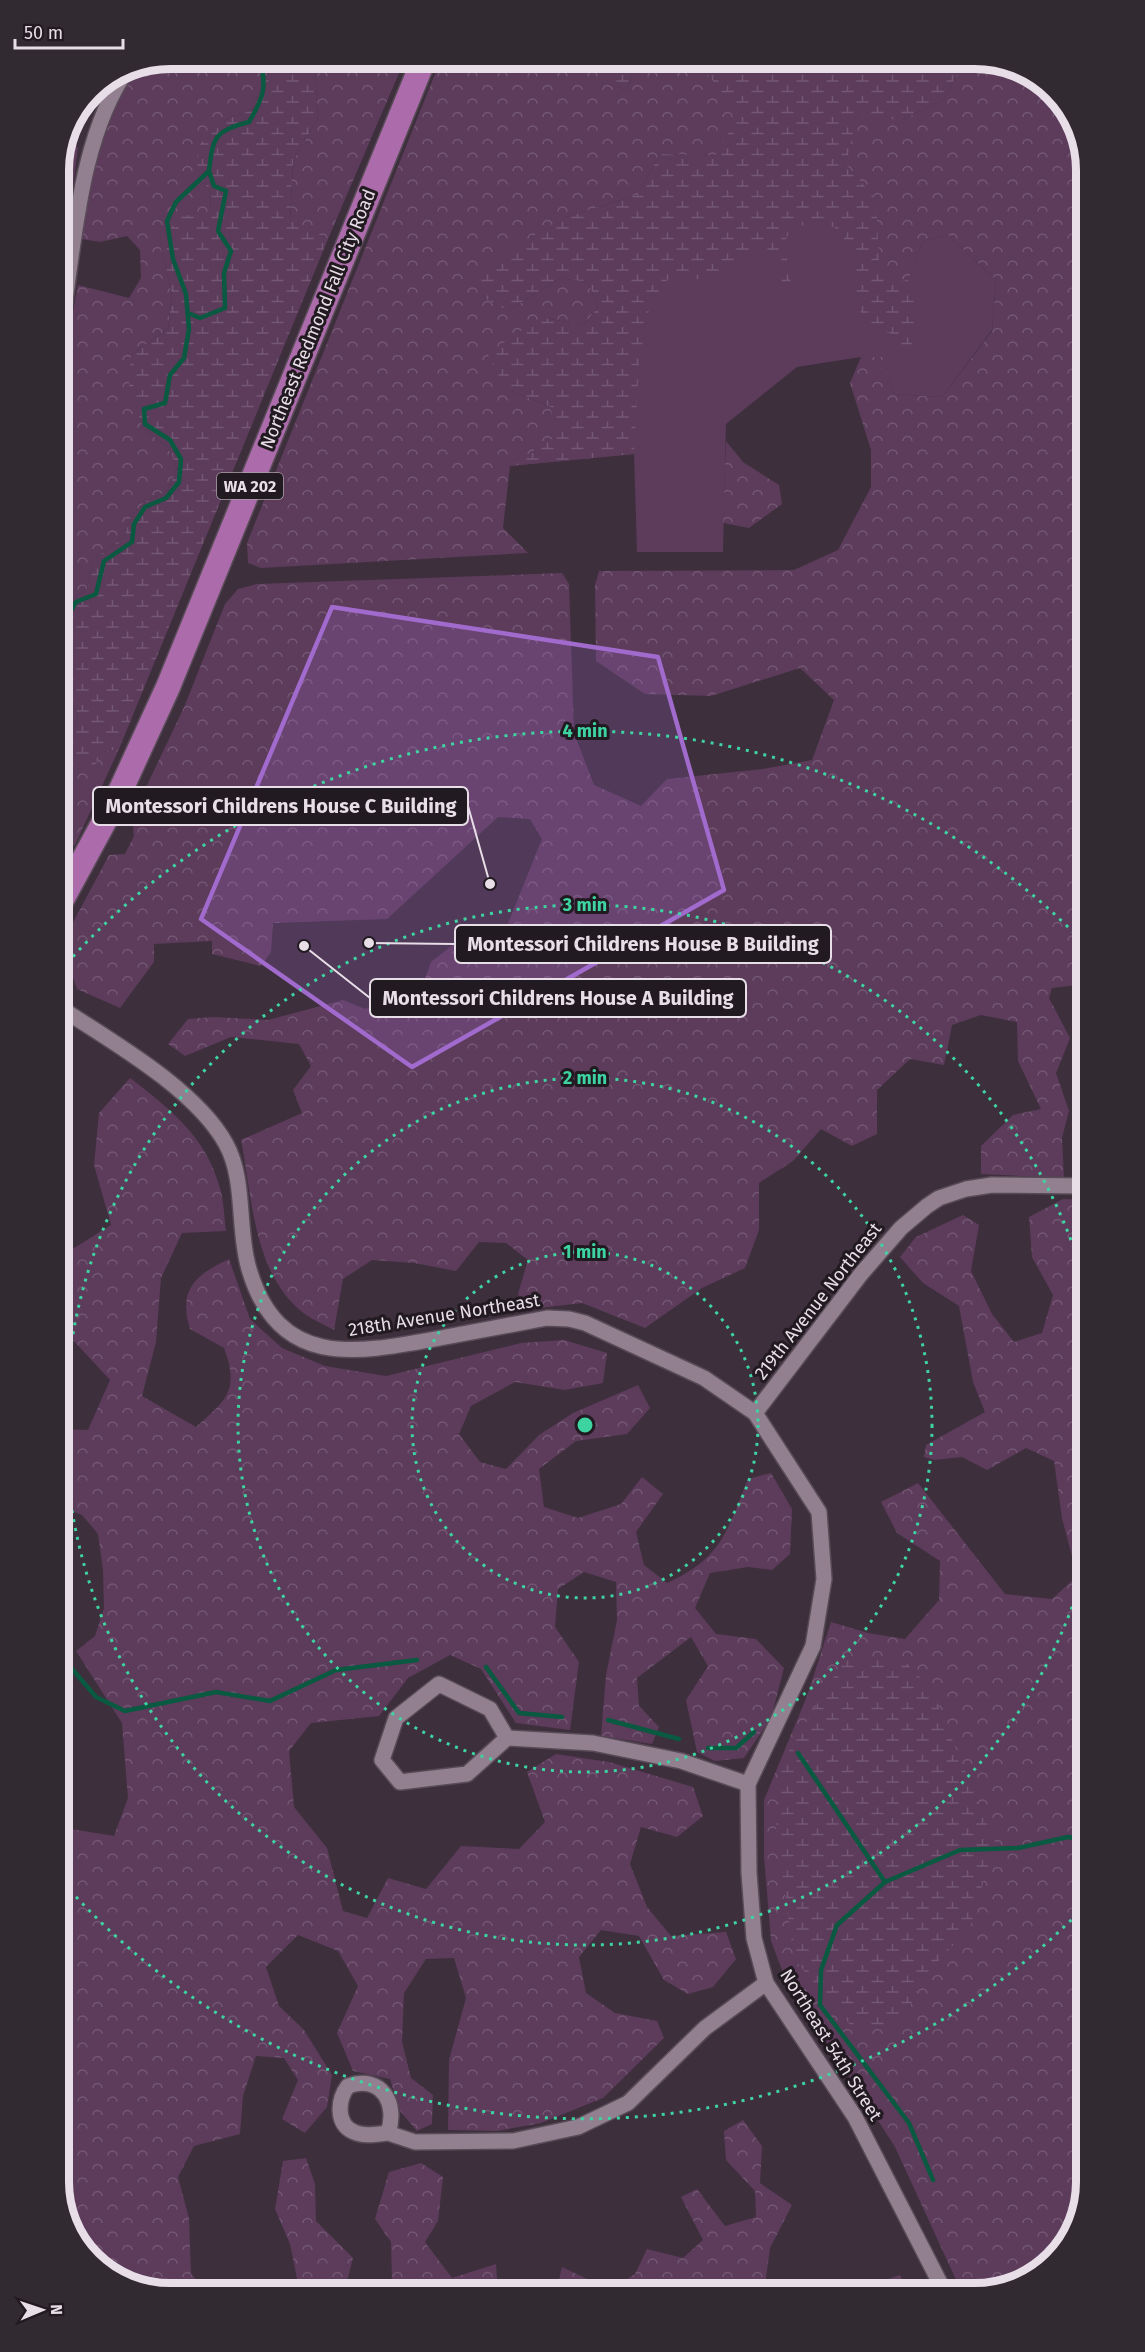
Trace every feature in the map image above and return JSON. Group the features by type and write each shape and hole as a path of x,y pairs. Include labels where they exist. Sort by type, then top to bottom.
{"main road":[{"name":"Northeast Redmond Fall City Road","path":"69,887 118,796 168,687 420,69"}],"street":[{"path":"69,278 84,184 99,122 117,84"},
{"name":"218th Avenue Northeast","path":"69,1013 117,1044 210,1118 228,1146 235,1174 248,1266 259,1298 275,1320 295,1336 316,1346 344,1351 382,1348 547,1318 569,1319 585,1323 704,1378 755,1413"},
{"name":"219th Avenue Northeast","path":"755,1413 861,1274 901,1228 927,1206 966,1189 992,1185 1076,1186"},
{"name":"Northeast 54th Street","path":"755,1413 819,1512 824,1579 813,1646 748,1784 749,1873 754,1938 766,1983 855,2117 940,2283"},
{"path":"507,1738 490,1709 439,1684 396,1718 382,1760 399,1782 466,1774 507,1738 593,1743 681,1761 748,1784"},
{"path":"388,2133 415,2142 513,2142 578,2127 628,2103 705,2028 766,1983"}],"highlighted area":[{"path":"332,607 658,657 724,890 412,1067 201,919"}],"green space":[{"path":"270,69 252,110 225,120 197,171 211,194 210,213 160,243 172,295 168,329 131,355 137,409 143,428 168,447 177,468 168,491 146,501 132,515 124,537 93,560 87,590 69,602 69,331 78,285 129,298 141,278 140,250 127,236 100,242 82,239 101,144 119,93 128,78 150,71"},
{"path":"270,69 318,69 315,72 318,118 293,161 290,221 328,239 119,749 102,752 93,770 69,765 69,733 75,729 78,713 69,702 69,602 87,590 93,560 124,537 132,515 146,501 168,491 177,468 168,447 143,428 129,388 131,355 168,329 172,295 160,243 180,216 210,213 211,194 197,171 199,145 225,120 252,110"},
{"path":"318,69 401,69 328,239 290,222 293,161 318,118 315,72"},
{"path":"437,69 598,69 598,81 628,90 633,69 706,69 706,72 739,115 715,156 660,154 637,195 563,218 508,311 560,278 588,282 598,307 584,325 545,318 506,389 551,407 555,437 510,466 503,528 528,553 261,568 248,563 247,543"},
{"path":"598,69 633,69 628,90 598,81"},
{"path":"706,69 960,69 944,99 902,120 856,117 846,165 876,199 879,262 892,283 908,280 918,305 911,348 894,348 890,333 865,332 854,280 853,249 834,227 793,225 784,243 792,288 783,288 776,256 763,245 707,279 668,279 650,305 639,361 634,454 510,466 555,437 551,407 506,389 488,356 513,335 545,318 584,325 598,307 588,282 560,278 508,311 479,295 482,267 563,218 637,195 660,154 715,156 739,115 706,72"},
{"path":"709,69 955,69 902,120 846,165 876,199 908,279 923,241 948,235 996,280 992,330 942,397 894,394 883,358 861,357 797,367 726,424 723,552 637,552 634,454 510,466 715,156"},
{"path":"960,69 982,69 1008,74 1031,86 1055,108 1063,119 1074,150 1076,170 1076,985 1052,988 1049,998 1070,1038 1056,1073 1069,1111 1062,1138 1064,1178 981,1174 981,1146 1013,1115 1041,1109 1018,1061 1017,1022 981,1015 952,1025 944,1065 910,1059 877,1090 877,1134 852,1146 821,1129 793,1161 759,1183 759,1230 745,1268 702,1288 645,1328 582,1303 523,1310 518,1294 528,1260 506,1243 479,1242 456,1271 414,1263 372,1260 343,1279 334,1330 302,1312 273,1276 257,1232 241,1140 302,1113 293,1090 311,1066 299,1044 231,1037 185,1056 168,1044 188,1019 213,1017 268,1020 343,1000 365,1009 421,990 431,962 463,937 507,926 542,839 530,819 498,817 387,919 273,923 271,952 261,966 212,954 212,941 154,944 154,962 120,1008 77,989 69,967 69,930 109,855 125,854 134,836 132,817 185,705 225,604 238,589 257,584 562,573 569,584 574,733 594,785 641,806 667,779 763,769 812,760 834,700 800,668 711,696 645,694 596,661 595,585 599,571 794,570 838,550 871,487 871,450 850,383 861,357 883,357 894,394 942,397 992,331 996,280 948,235 923,241 908,280 892,283 879,262 876,199 846,165 856,117 902,120 944,99"},
{"path":"73,142 78,148 69,216 69,163"},
{"path":"726,441 743,462 779,485 782,504 749,528 723,523"},
{"path":"69,702 78,713 75,729 102,752 119,749 75,845 69,848"},
{"path":"130,1078 184,1124 205,1152 221,1191 226,1231 182,1233 161,1278 156,1342 142,1396 196,1427 227,1394 231,1375 224,1348 190,1329 186,1303 192,1285 207,1271 229,1259 250,1319 282,1348 325,1366 386,1376 521,1343 564,1340 607,1353 603,1383 565,1390 515,1382 471,1406 459,1434 480,1462 506,1469 539,1435 573,1413 638,1385 650,1408 627,1434 576,1441 539,1469 544,1507 578,1518 621,1504 642,1477 663,1494 636,1532 644,1565 667,1583 700,1564 711,1553 728,1528 748,1479 771,1473 792,1509 790,1554 772,1570 748,1567 710,1573 695,1608 716,1634 756,1639 784,1668 771,1718 744,1758 715,1761 697,1752 686,1700 708,1666 691,1637 637,1678 639,1706 659,1727 652,1744 601,1736 606,1675 617,1620 616,1582 584,1572 558,1589 555,1627 579,1662 570,1730 516,1723 481,1669 450,1655 408,1678 379,1716 311,1723 289,1751 294,1807 327,1848 343,1911 367,1918 388,1878 426,1889 461,1846 519,1849 545,1822 527,1772 556,1754 609,1762 693,1787 703,1816 677,1837 641,1827 630,1864 647,1907 671,1936 726,1932 736,1959 713,1987 688,1994 664,1980 639,1936 601,1930 579,1957 586,1993 615,2013 657,2021 664,2038 603,2098 541,2123 497,2131 448,2130 449,2060 466,1998 454,1958 426,1959 404,1993 402,2042 411,2078 433,2095 432,2124 417,2131 400,2111 390,2079 353,2071 337,2033 358,1986 338,1951 298,1935 266,1967 279,2006 304,2030 332,2075 327,2107 305,2133 282,2119 298,2080 284,2058 256,2056 243,2096 240,2134 194,2146 178,2177 189,2218 191,2274 199,2283 163,2283 137,2278 125,2273 98,2254 82,2233 77,2221 71,2202 69,2182 69,1832 71,1829 114,1836 128,1798 122,1723 76,1651 95,1636 104,1608 103,1570 98,1534 82,1515 69,1510 69,1429 88,1430 110,1380 69,1336 69,1251 111,1225 94,1165 99,1113"},
{"path":"1063,1199 1076,1200 1076,1572 1062,1518 1054,1461 1026,1448 987,1470 962,1457 934,1460 924,1457 926,1445 985,1412 973,1382 959,1306 923,1283 900,1257 916,1237 963,1215 979,1225 971,1271 992,1314 1014,1342 1042,1333 1053,1295 1032,1257 1029,1217"},
{"path":"918,1483 1005,1594 1052,1599 1076,1577 1075,2195 1068,2221 1059,2238 1042,2258 1014,2275 995,2281 958,2283 895,2147 839,2060 790,1991 771,1941 764,1856 764,1800 807,1696 831,1622 868,1633 905,1639 939,1600 940,1561 897,1533 881,1502"},
{"path":"901,1657 932,1691 995,1843 970,1927 928,1972 900,2025 852,2027 794,1959 776,1829 781,1764 844,1660"},
{"path":"743,2120 762,2146 760,2183 792,2205 770,2248 765,2283 621,2283 635,2274 647,2249 683,2258 703,2240 681,2197 697,2189 725,2226 756,2217 755,2191 726,2160 724,2131"},
{"path":"306,2158 315,2184 316,2221 353,2258 347,2283 298,2283 290,2244 275,2209 283,2161"},
{"path":"421,2163 443,2177 438,2221 425,2242 452,2278 496,2264 497,2283 392,2283 391,2242 375,2219 389,2172"},
{"path":"562,2267 595,2283 558,2283"},
{"path":"900,2275 904,2283 877,2283"}],"waterway":[{"path":"69,614 76,602 96,594 104,561 132,542 134,524 145,507 166,498 179,482 181,459 170,440 145,424 144,409 165,403 170,375 184,358 189,329 186,294 173,259 167,221 176,202 209,171 212,150 217,137 222,132 249,122 263,92 262,69"},
{"path":"188,313 200,318 225,308 224,273 231,251 218,231 226,191 214,186 209,171"},
{"path":"69,1665 96,1697 125,1711 216,1692 270,1701 336,1670 417,1660"},
{"path":"486,1667 519,1713 562,1717"},
{"path":"608,1720 679,1739"},
{"path":"708,1748 736,1748 754,1732"},
{"path":"798,1753 885,1882"},
{"path":"933,2180 909,2123 820,2005 821,1970 837,1925 885,1882 960,1850 1018,1848 1068,1837 1076,1838"}],"place":[{"name":"Montessori Childrens House C Building","path":"490,884"},
{"name":"Montessori Childrens House B Building","path":"369,943"},
{"name":"Montessori Childrens House A Building","path":"304,946"}]}
